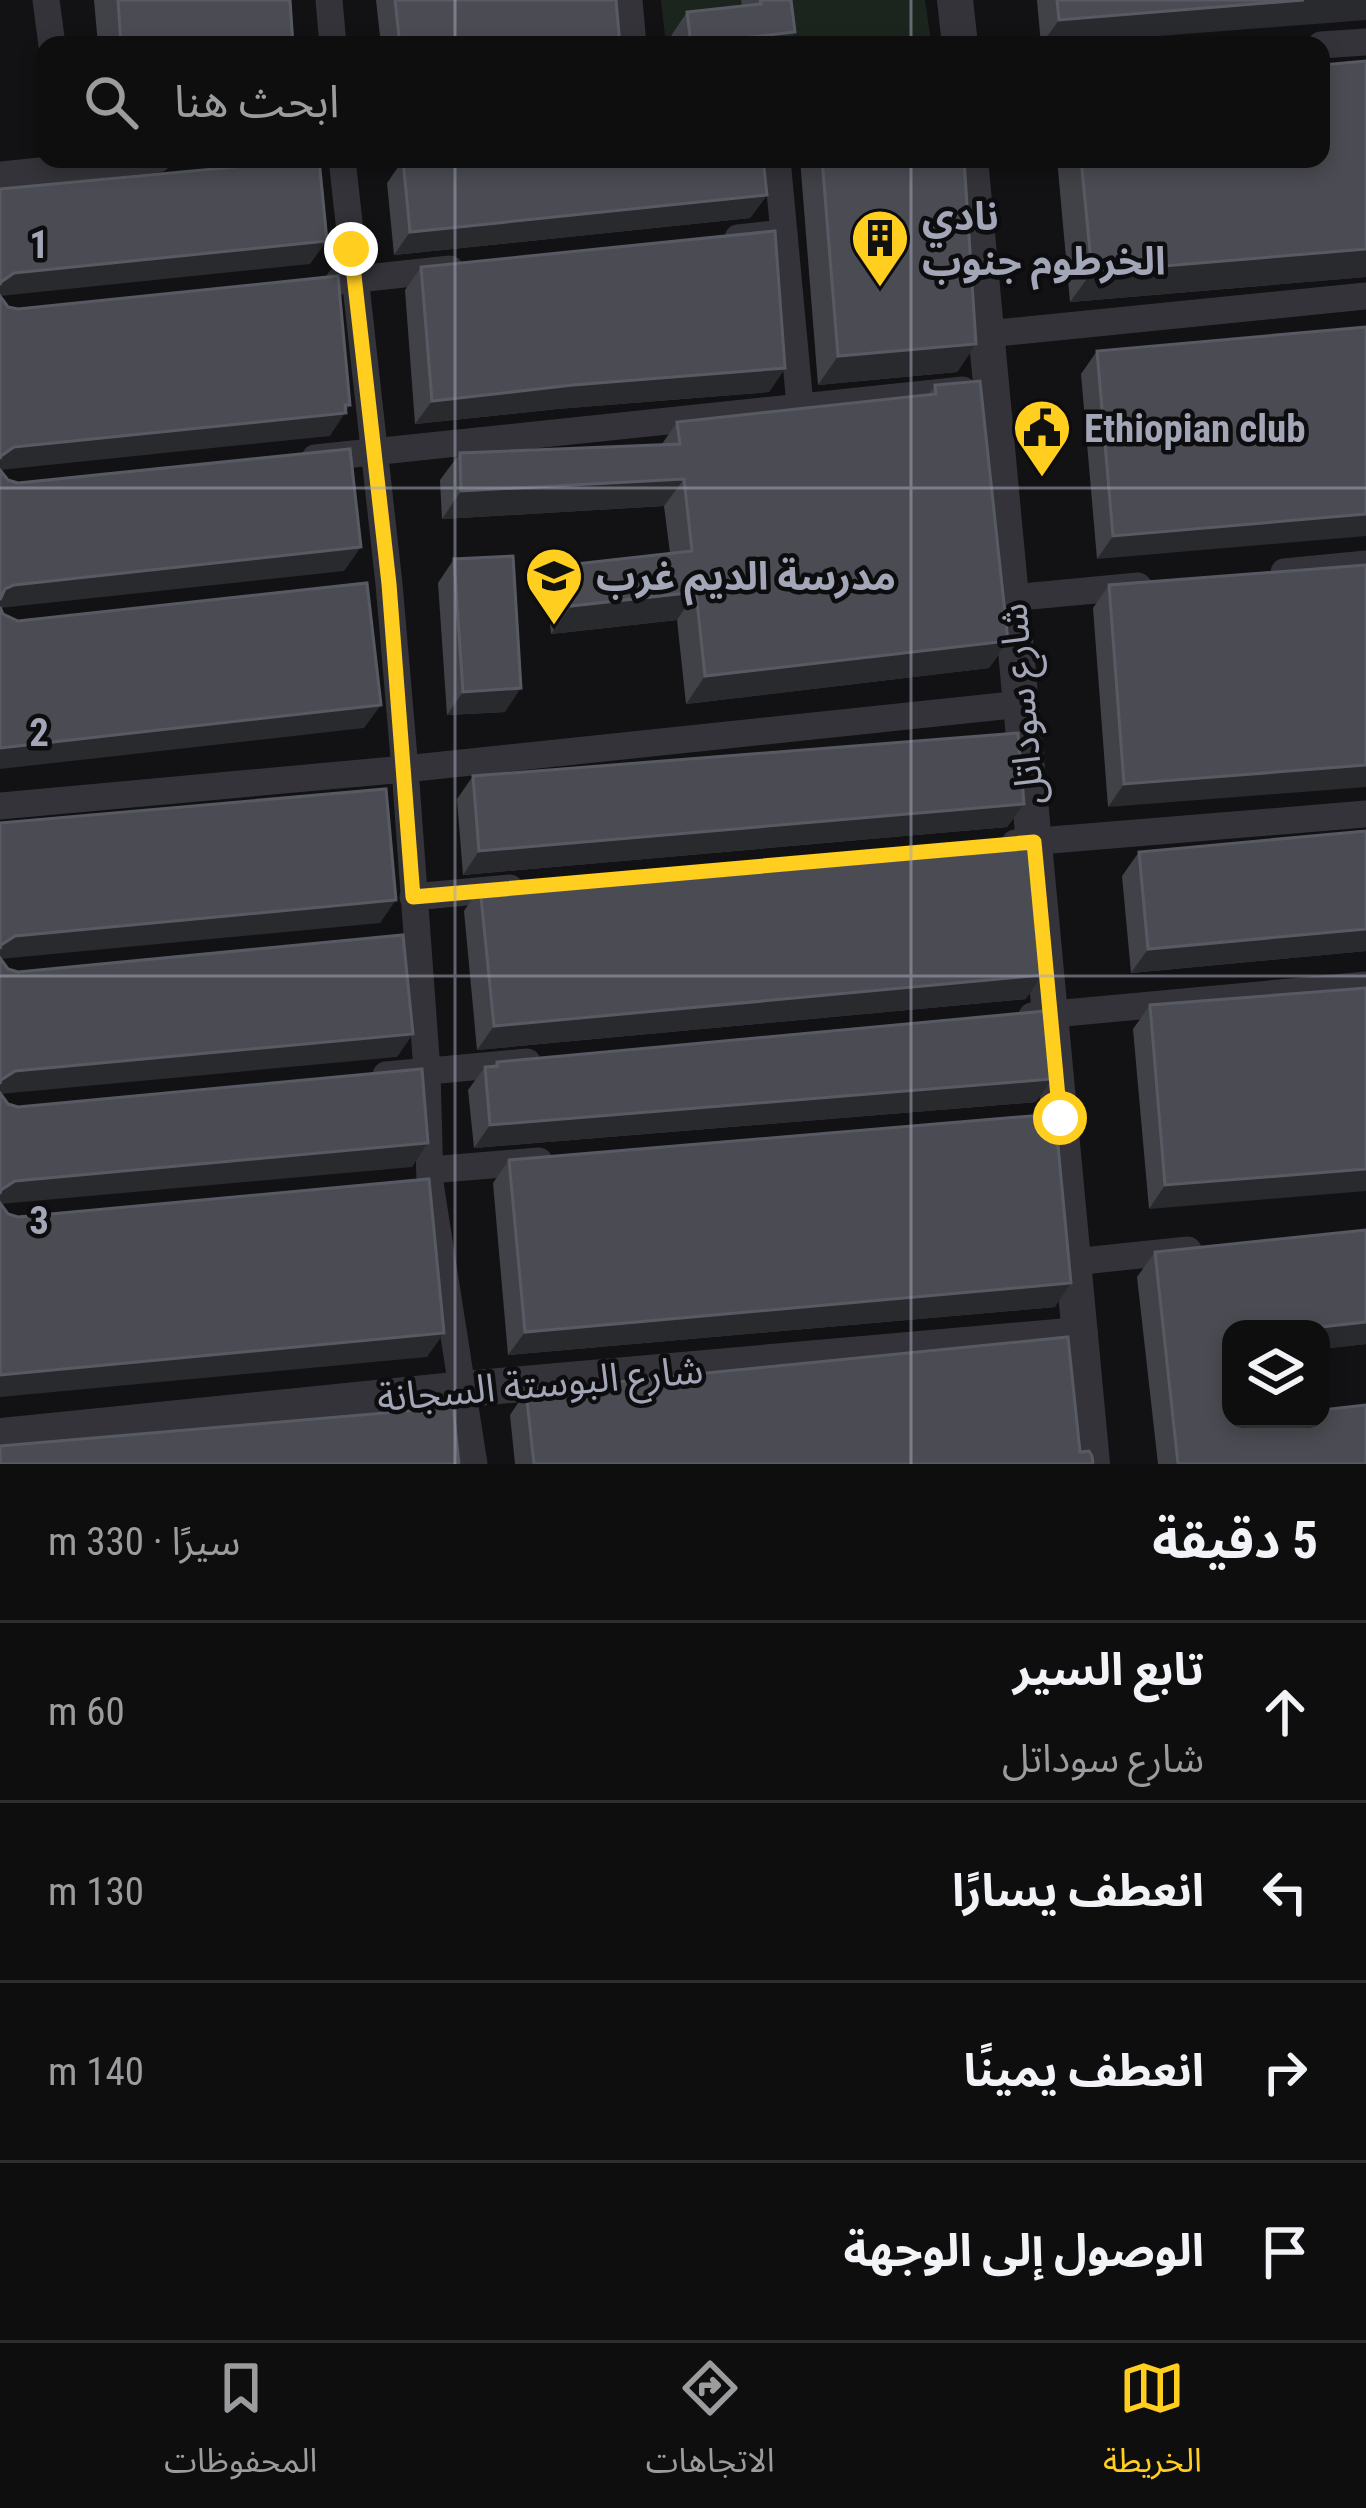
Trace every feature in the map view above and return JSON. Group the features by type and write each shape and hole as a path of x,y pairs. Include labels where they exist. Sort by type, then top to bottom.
{"street":[{"path":"46,0 51,36"},
{"path":"329,0 332,36"},
{"path":"628,0 632,36"},
{"path":"955,0 958,36"},
{"path":"1330,44 1366,42"},
{"path":"0,175 40,168"},
{"path":"343,168 373,453 378,586 405,769 413,897 404,939 427,1071 422,1179 465,1389 474,1464"},
{"path":"778,168 800,405"},
{"name":"شارع سوداتل","path":"971,168 1050,1014 1048,1119 1073,1262 1092,1464"},
{"path":"712,241 784,233"},
{"path":"307,284 474,266"},
{"path":"987,334 1366,296"},
{"path":"280,461 992,387"},
{"path":"1248,576 1366,564"},
{"path":"1011,598 1177,582"},
{"path":"0,806 1021,704"},
{"path":"986,846 1366,814"},
{"path":"413,897 532,886"},
{"path":"1004,1018 1366,985"},
{"path":"356,1078 566,1058"},
{"path":"422,1179 570,1159"},
{"path":"1073,1262 1208,1247"},
{"name":"شارع البوستة السجانة","path":"0,1436 1080,1335"}],"shaded area":[{"path":"661,0 925,0 930,36 665,36"}],"building":[{"path":"118,0 290,0 292,36 120,36"},
{"path":"395,0 616,0 619,36 399,36"},
{"path":"760,0 791,0 795,32 690,36 687,12 761,4"},
{"path":"1057,0 1304,0 1059,20"},
{"path":"1366,61 1366,249 1092,272 1082,168 1330,168 1330,64"},
{"path":"223,168 320,168 327,241 14,273 0,285 0,189"},
{"path":"404,168 764,168 767,195 410,232"},
{"name":"نادي الخرطوم جنوب","path":"823,168 965,168 976,344 838,356"},
{"path":"775,231 785,368 432,401 421,267"},
{"path":"338,276 350,405 345,405 346,413 14,447 0,459 0,296 8,307 18,309"},
{"path":"1366,327 1366,514 1113,536 1097,351"},
{"path":"980,381 1008,641 705,676 696,592 571,606 566,565 692,551 684,479 461,491 460,453 680,444 677,422 936,394 935,385"},
{"path":"350,449 361,547 14,585 5,589 0,600 0,470 18,483"},
{"path":"513,556 521,688 463,692 454,559"},
{"path":"1366,565 1366,765 1124,784 1109,585"},
{"path":"367,583 381,705 0,748 0,607 3,614 18,621"},
{"path":"1018,733 1024,804 479,851 473,776"},
{"path":"386,789 396,900 15,936 0,949 0,823"},
{"path":"1366,831 1366,929 1148,949 1139,852"},
{"path":"1030,839 1042,975 494,1026 480,887"},
{"path":"403,935 413,1034 15,1071 0,1084 0,958 8,969 18,972"},
{"path":"1366,988 1366,1169 1165,1185 1150,1005"},
{"path":"1046,1011 1052,1079 490,1125 485,1067 497,1066 497,1062"},
{"path":"422,1069 428,1143 15,1181 0,1194 0,1093 8,1104 18,1107"},
{"path":"1055,1114 1071,1283 525,1332 509,1160"},
{"path":"429,1179 444,1333 0,1375 0,1203 8,1214 18,1217"},
{"path":"1366,1230 1366,1322 1330,1326 1330,1320 1222,1320 1222,1428 1330,1428 1330,1409 1366,1405 1366,1464 1178,1464 1155,1252"},
{"path":"1068,1337 1080,1452 1089,1451 1093,1464 534,1464 526,1391"},
{"path":"453,1407 459,1464 0,1464 0,1446"}],"place":[{"name":"نادي الخرطوم جنوب","path":"880,289"},
{"name":"Ethiopian club","path":"1042,479"},
{"name":"مدرسة الديم غرب","path":"554,627"}],"route":[{"path":"351,249 389,584 413,897 1034,842 1060,1118"}]}
